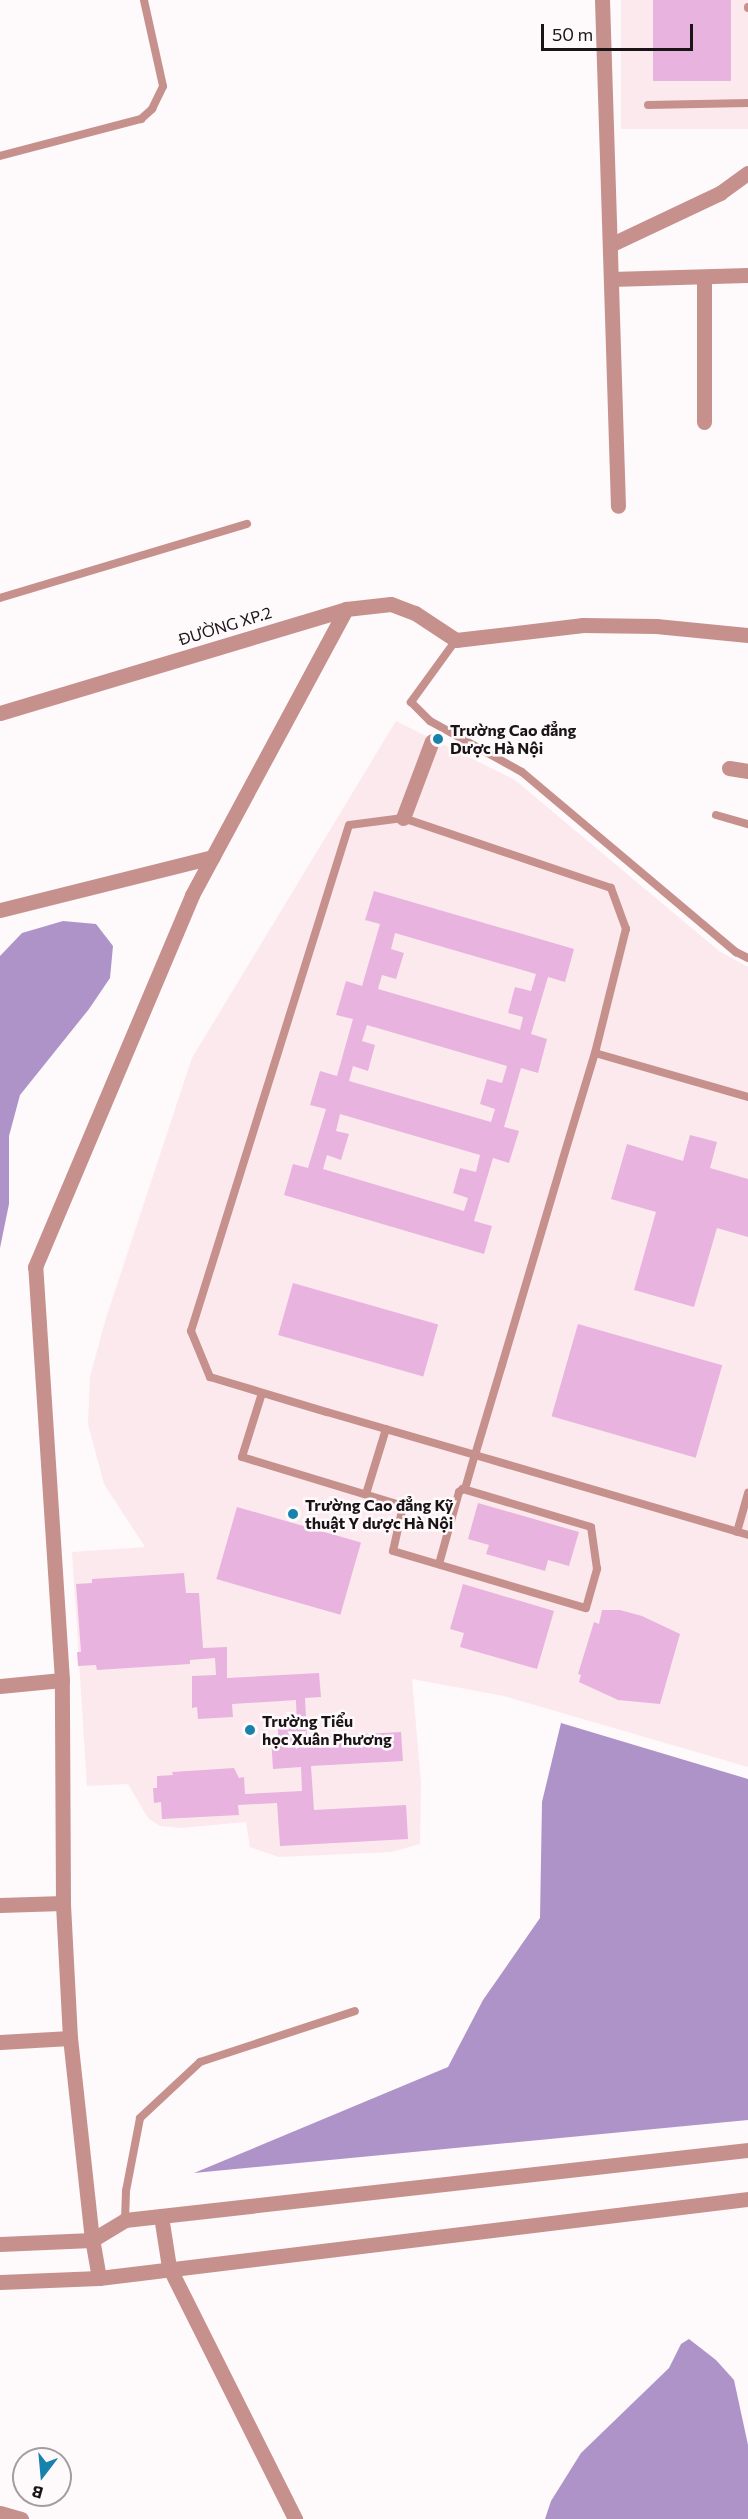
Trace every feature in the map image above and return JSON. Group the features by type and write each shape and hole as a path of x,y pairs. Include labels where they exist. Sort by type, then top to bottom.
{"street":[{"path":"602,0 618,506"},
{"path":"610,245 730,186 748,173"},
{"path":"730,186 748,186"},
{"path":"610,279 748,275"},
{"path":"704,422 705,277"},
{"name":"ĐƯỜNG XP.2","path":"0,712 346,609 392,604 415,613 456,640"},
{"path":"99,2278 92,2240 70,2038 63,1903 62,1680 34,1267 192,895 346,609"},
{"path":"456,640 583,625 656,626 748,635"},
{"path":"403,818 432,741"},
{"path":"729,768 748,771"},
{"path":"0,910 213,857"},
{"path":"0,1686 62,1680"},
{"path":"0,1905 63,1903"},
{"path":"0,2042 70,2038"},
{"path":"0,2244 92,2240 125,2220 748,2150"},
{"path":"0,2282 99,2278 169,2267 748,2199"},
{"path":"161,2216 169,2267 295,2519"},
{"path":"0,2513 21,2519"}],"lane":[{"path":"0,156 141,118 152,109 164,86 144,0"},
{"path":"648,105 748,103"},
{"path":"0,598 247,524"},
{"path":"456,640 411,702 437,726 522,772 736,952 748,958"},
{"path":"432,741 437,726"},
{"path":"716,814 748,824"},
{"path":"465,1490 475,1455 596,1053 626,929 611,888 403,818 349,825 191,1331 210,1377 262,1393 475,1455 748,1535"},
{"path":"596,1053 748,1097"},
{"path":"262,1393 242,1457 403,1506 393,1551 586,1608 597,1569 591,1527 465,1490 459,1492 438,1564"},
{"path":"366,1494 386,1429"},
{"path":"737,1532 748,1494"},
{"path":"125,2220 126,2191 135,2136 140,2118 147,2109 165,2096 200,2062 355,2011"}],"shaded area":[{"path":"621,0 748,0 748,129 621,129"},
{"path":"396,721 515,780 719,951 748,967 748,1767 504,1696 412,1679 421,1782 420,1844 391,1852 279,1857 250,1847 246,1822 182,1828 160,1826 148,1818 128,1784 87,1786 72,1552 145,1547 104,1484 88,1424 90,1377 106,1318 192,1058"},
{"path":"63,921 96,924 113,946 110,978 89,1009 20,1095 9,1136 9,1204 0,1248 0,956 22,933"},
{"path":"561,1723 748,1779 748,2120 194,2173 448,2067 483,2000 540,1918 542,1802"},
{"path":"689,2339 716,2360 734,2380 748,2445 748,2519 545,2519 551,2501 581,2453 669,2368 681,2344"}],"building":[{"path":"653,0 731,0 731,81 653,81"},
{"path":"374,891 574,949 565,982 548,977 531,1034 547,1039 538,1073 521,1068 504,1127 519,1131 509,1163 493,1158 474,1221 492,1226 484,1254 284,1195 293,1164 308,1168 326,1109 310,1105 320,1071 337,1076 353,1019 336,1015 346,981 362,986 380,924 365,920","holes":["395,933 536,974 531,991 515,987 508,1013 523,1017 520,1030 378,989 382,975 396,979 404,953 391,949","367,1025 507,1066 502,1083 487,1079 480,1104 495,1109 491,1122 349,1081 353,1066 368,1071 375,1045 362,1041","340,1114 480,1155 476,1172 460,1168 453,1193 468,1198 464,1211 323,1169 327,1155 341,1160 349,1134 336,1131"]},
{"path":"690,1135 717,1142 710,1168 748,1179 748,1237 717,1228 694,1307 634,1290 656,1212 611,1199 627,1144 683,1161"},
{"path":"293,1283 438,1325 423,1377 278,1335"},
{"path":"578,1324 722,1365 696,1458 552,1416"},
{"path":"478,1503 579,1532 569,1566 548,1560 545,1571 486,1554 489,1545 468,1539"},
{"path":"237,1507 361,1543 340,1615 216,1579"},
{"path":"184,1573 186,1593 199,1593 203,1648 227,1647 227,1678 319,1673 321,1697 305,1698 307,1737 401,1732 403,1761 311,1766 314,1810 406,1805 408,1839 280,1846 277,1803 238,1805 239,1815 162,1819 161,1802 154,1803 153,1788 157,1788 157,1776 173,1775 172,1772 234,1768 239,1778 244,1777 245,1794 302,1791 301,1767 273,1769 271,1737 278,1737 278,1727 297,1726 296,1700 232,1704 233,1717 198,1719 197,1707 192,1708 192,1676 216,1675 215,1658 190,1660 190,1664 97,1670 96,1665 78,1666 77,1652 81,1652 76,1584 92,1583 92,1579"},
{"path":"463,1584 554,1611 537,1669 460,1647 464,1633 450,1629"},
{"path":"602,1610 620,1610 642,1616 680,1634 660,1704 618,1700 579,1682 581,1675 578,1674 594,1622 599,1624"}],"place":[{"name":"Trường Cao đẳng Dược Hà Nội","path":"438,739"},
{"name":"Trường Cao đẳng Kỹ thuật Y dược Hà Nội","path":"293,1514"},
{"name":"Trường Tiểu học Xuân Phương","path":"250,1730"}]}
